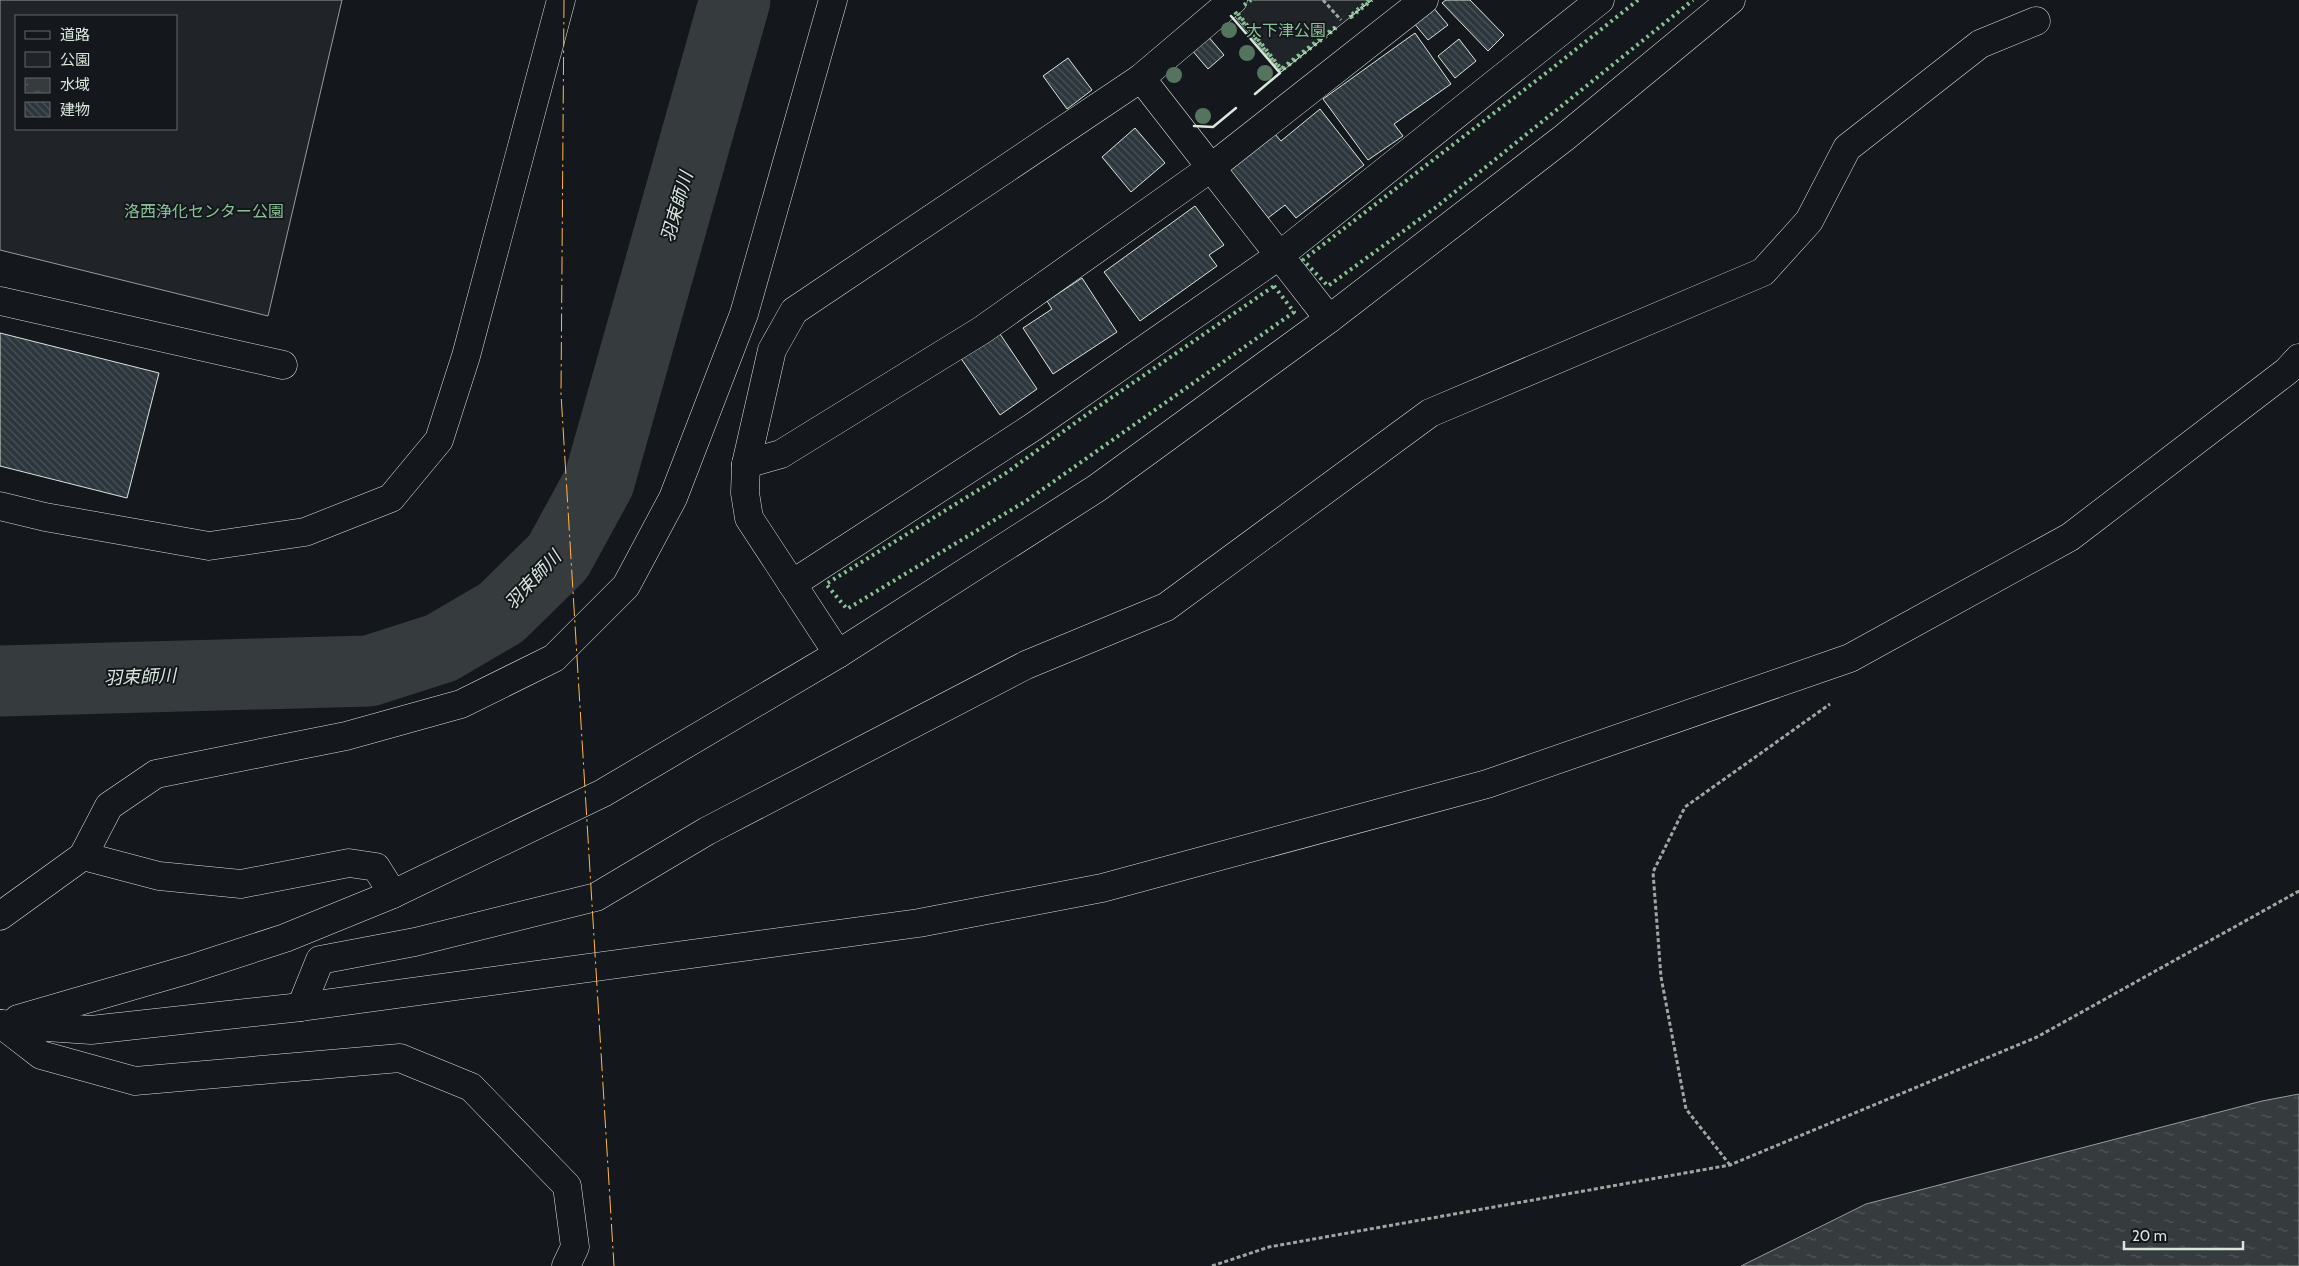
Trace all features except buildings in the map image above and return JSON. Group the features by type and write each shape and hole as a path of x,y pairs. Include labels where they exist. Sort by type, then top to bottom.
{"street":[{"path":"0,506 45,517 209,546 305,532 391,498 439,440 466,356 561,0"},
{"path":"0,916 82,856 109,806 156,774 346,736 461,704 554,658 626,586 673,498 744,314 834,0"},
{"path":"838,654 749,518 745,493 746,464 772,350 794,311 1141,78 1233,0"},
{"path":"746,464 781,454 982,330 1212,167 1424,0"},
{"path":"792,584 1033,427 1280,255 1600,0"},
{"path":"0,1024 190,969 285,938 393,894 603,793 838,654 1097,488 1329,319 1565,137 1731,0"},
{"path":"301,1007 320,960 415,942 596,897 707,831 1026,665 1166,607 1430,414 1763,272 1808,222 1847,148 1980,44 2036,21"},
{"path":"1141,78 1329,319"},
{"path":"0,301 283,365"},
{"path":"0,1024 91,1030 301,1007 920,923 1102,888 1487,784 1850,658 2070,538 2287,371 2299,358"},
{"path":"82,856 159,876 241,884 349,863 376,867 393,894"},
{"path":"0,1024 41,1055 135,1081 400,1058 471,1087 567,1186 576,1247 566,1266"}],"path":[{"path":"1730,1166 1686,1109 1661,977 1652,872 1685,807 1836,699"},
{"path":"1212,1266 1269,1247 1730,1166 2037,1038 2299,892"}],"green space":[{"name":"洛西浄化センター公園","path":"0,0 342,0 268,316 0,250"},
{"name":"大下津公園","path":"1247,0 1372,0 1281,72 1231,12"}],"water":[{"path":"2299,1094 2299,1266 1741,1266 1866,1204 2262,1101"}],"waterway":[{"name":"羽束師川","path":"0,681 369,671 441,648 501,613 558,557 599,482 735,0"}],"hedge":[{"path":"1244,5 1251,0"},
{"path":"1369,0 1350,16 1372,0"},
{"path":"1638,0 1303,260 1328,286 1435,208 1693,0"},
{"path":"1235,12 1281,71 1335,29 1281,69 1236,11"},
{"path":"1274,286 1294,312 1026,501 847,609 826,584 1006,473 1086,415 1274,286"}],"fence":[{"path":"1349,15 1350,17 1372,0"},
{"path":"1281,72 1335,29 1333,27"}],"wall":[{"path":"1231,16 1280,73 1255,94"},
{"path":"1194,126 1213,127 1236,108"}],"power":[{"path":"564,0 561,394 614,1266"}]}
